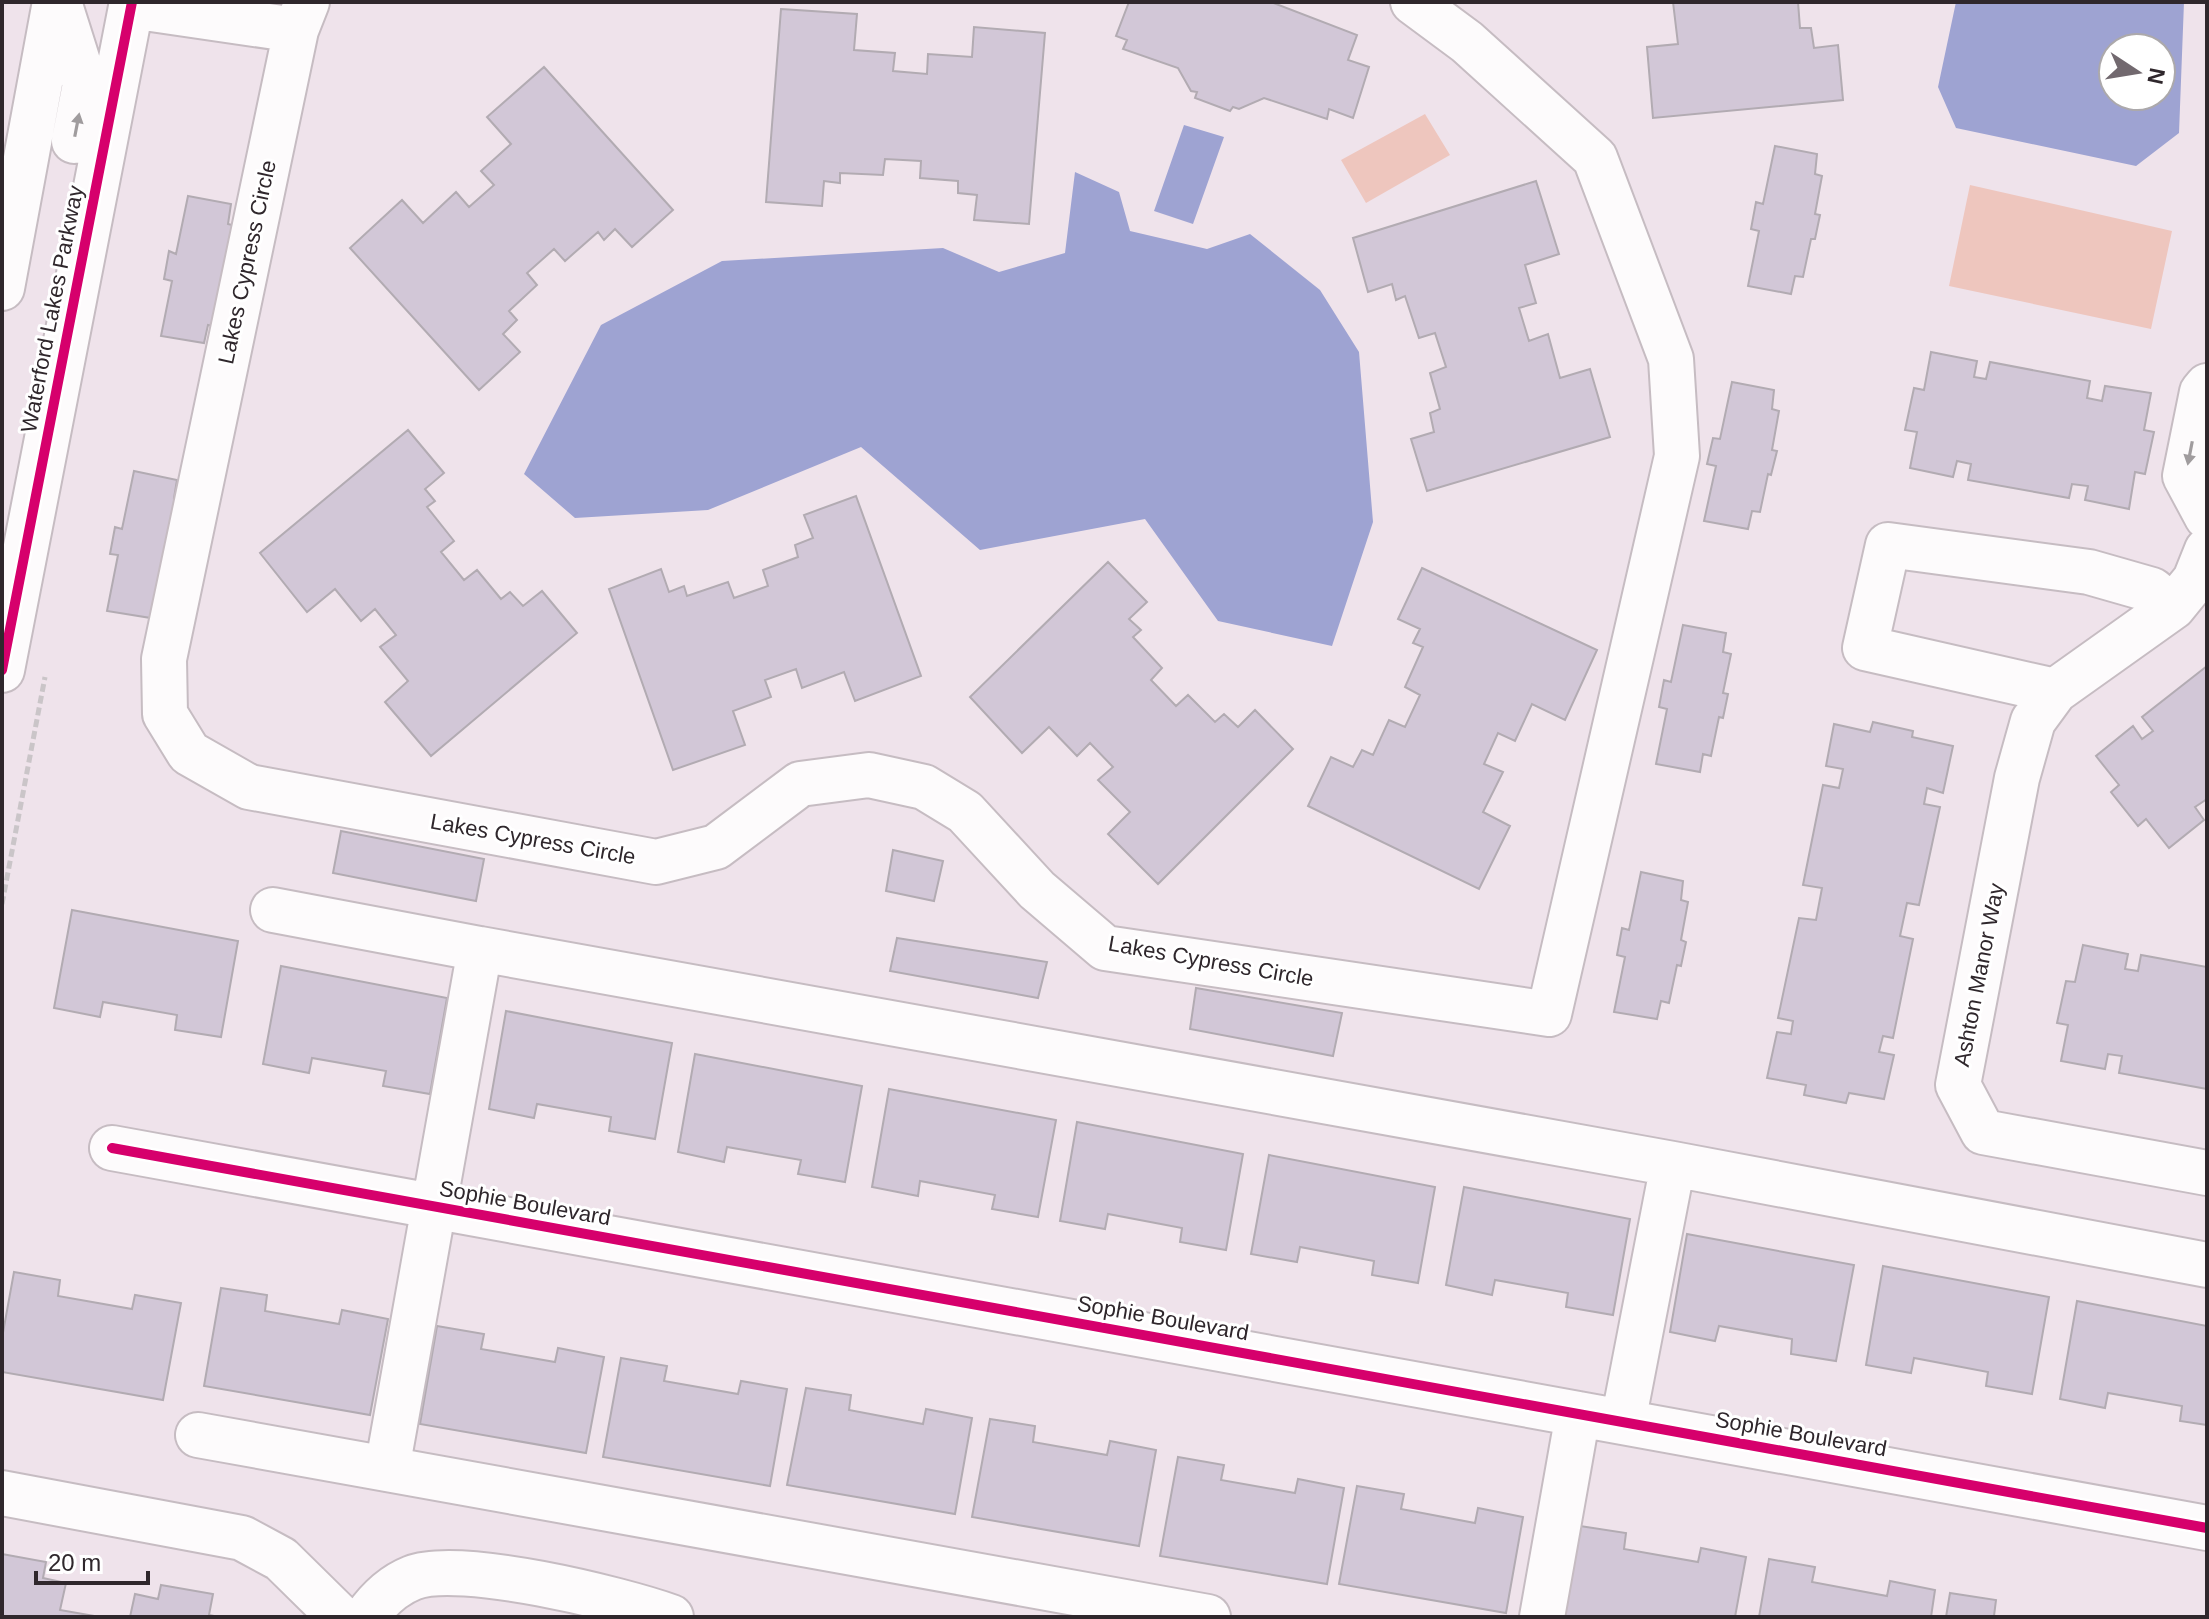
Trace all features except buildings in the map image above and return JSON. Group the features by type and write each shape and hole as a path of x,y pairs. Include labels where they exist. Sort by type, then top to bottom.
{"street":[{"path":"2,288 57,2"},
{"path":"45,448 26,384 85,84 57,2"},
{"name":"Lakes Cypress Circle","path":"302,16 164,659 165,714 189,753 249,787 656,862 716,847 800,784 869,775 924,787 965,812 1037,890 1105,948 1549,1014 1677,456 1671,359 1595,158 1467,42 1413,2"},
{"path":"131,4 302,16"},
{"name":"Waterford Lakes Parkway","path":"2,670 131,4"},
{"path":"2207,386 2202,392 2185,476 2207,517"},
{"path":"2055,691 1865,648 1888,545 2089,572 2152,590 2173,607"},
{"name":"Ashton Manor Way","path":"2207,550 2195,580 2173,607 2055,691 2033,721 2017,778 1958,1085 1983,1132 2207,1173"},
{"path":"273,910 1673,1164 2207,1265"},
{"path":"387,1469 480,949"},
{"name":"Sophie Boulevard","path":"112,1148 2207,1528"},
{"path":"1623,1422 1673,1164"},
{"path":"1542,1617 1578,1414"},
{"path":"198,1435 1208,1617"},
{"path":"2,1493 242,1538 281,1559 340,1617"},
{"path":"366,1617 380,1599 396,1586 432,1573 476,1574 572,1604 671,1617"}],"shaded area":[{"path":"1425,114 1450,155 1366,203 1341,160"},
{"path":"1970,185 2172,231 2151,329 1949,286"}],"water":[{"path":"1956,2 2184,2 2179,133 2136,166 1956,128 1938,87"},
{"path":"1184,125 1224,137 1193,224 1154,211"},
{"path":"1075,172 1119,192 1130,231 1207,249 1250,234 1320,290 1359,352 1373,522 1332,646 1218,621 1145,519 980,550 861,447 708,510 575,518 524,474 601,325 722,261 943,248 999,272 1065,253"}],"cycle path":[{"path":"2,670 132,2"},
{"path":"112,1148 2207,1528"}]}
